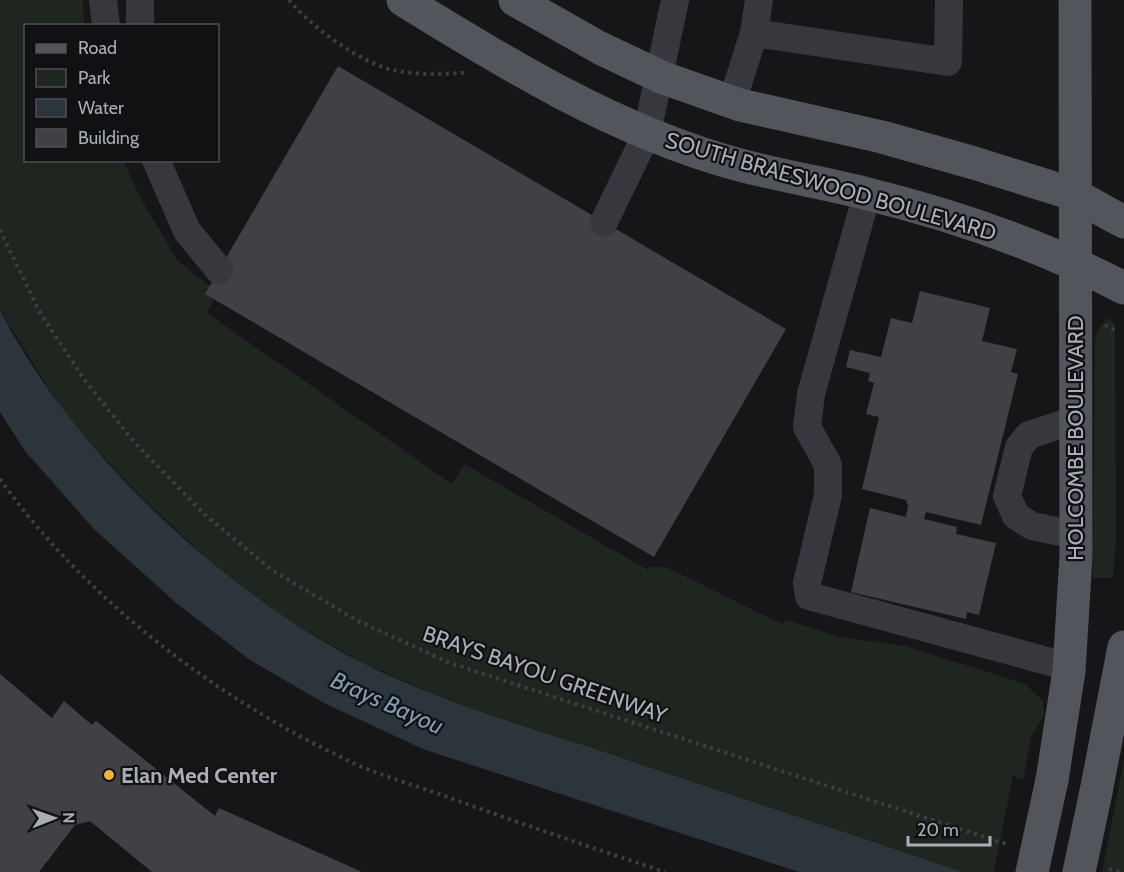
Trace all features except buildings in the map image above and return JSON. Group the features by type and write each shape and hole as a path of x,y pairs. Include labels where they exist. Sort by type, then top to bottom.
{"main road":[{"name":"SOUTH BRAESWOOD BOULEVARD","path":"403,0 500,60 647,133 735,164 867,194 959,219 1074,262 1124,288"},
{"path":"515,0 600,48 661,77 732,102 882,137 1073,194 1124,222"},
{"name":"HOLCOMBE BOULEVARD","path":"1032,872 1052,780 1069,667 1076,535 1073,194 1075,0"},
{"path":"1079,872 1124,647"}],"lane":[{"path":"103,0 106,24"},
{"path":"140,0 140,24"},
{"path":"604,222 647,133 661,77 675,0"},
{"path":"732,102 754,33 759,0"},
{"path":"754,33 948,62 949,0"},
{"path":"157,162 187,231 219,270"},
{"path":"867,194 811,394 807,427 828,465 828,495 807,583 809,596 1069,667"},
{"path":"1075,420 1029,435 1019,447 1007,495 1016,516 1032,526 1076,535"}],"path":[{"path":"289,0 307,21 380,66 424,74 474,73"},
{"name":"BRAYS BAYOU GREENWAY","path":"0,230 39,311 100,400 136,444 205,515 282,576 356,620 450,663 998,842"},
{"path":"0,479 74,568 127,619 263,715 350,761 550,834 665,872"}],"green space":[{"path":"0,0 83,0 84,24 24,24 24,162 123,162 141,199 178,261 217,292 207,313 452,484 464,464 648,570 650,567 666,567 782,624 786,620 840,637 906,646 1025,684 1043,701 1044,715 1031,738 1023,780 1013,776 994,872 963,872 450,701 363,663 289,621 226,576 144,500 67,418 0,310"},
{"path":"1108,318 1115,324 1116,541 1113,578 1093,578 1095,339 1101,325"},
{"path":"1124,759 1124,872 1102,872"}],"water":[{"name":"Brays Bayou","path":"0,310 30,362 67,414 109,465 156,513 206,558 258,598 311,634 363,663 422,690 514,723 963,872 799,872 423,749 324,703 250,660 176,603 94,529 25,451 0,412"}],"place":[{"name":"Elan Med Center","path":"109,775"}]}
